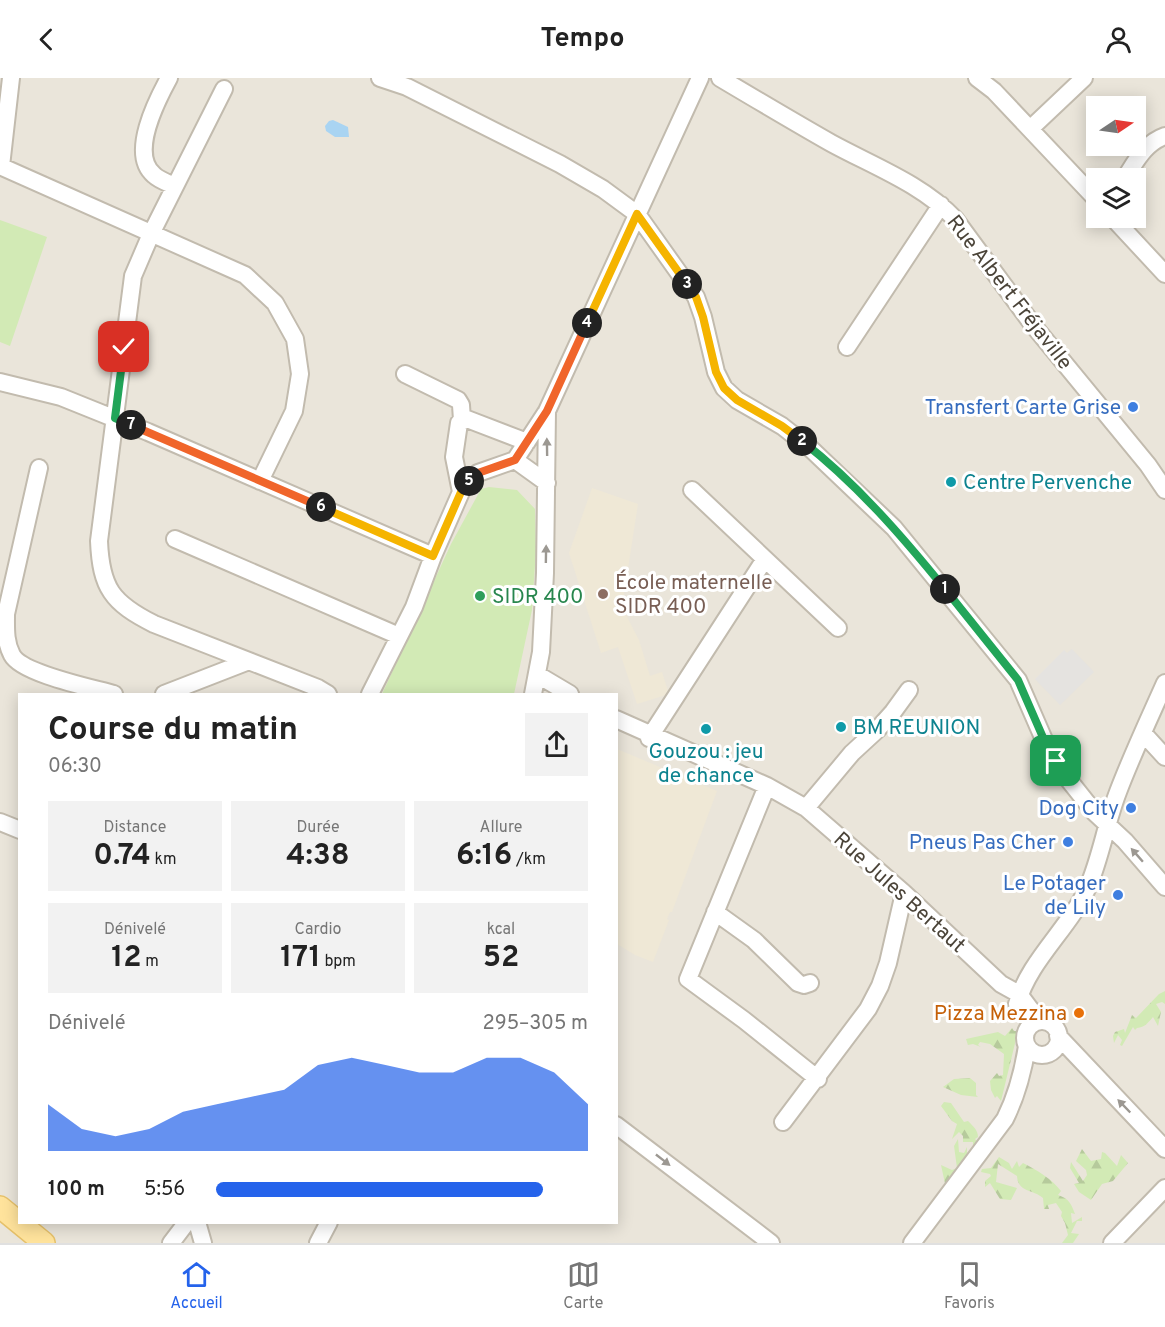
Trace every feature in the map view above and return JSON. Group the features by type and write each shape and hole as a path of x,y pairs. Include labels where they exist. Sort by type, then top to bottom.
{"main road":[{"path":"0,1207 18,1222"},
{"path":"21,1224 44,1243"}],"street":[{"path":"11,78 1,166 245,275 275,303 294,339 300,374 294,411 260,481"},
{"path":"169,78 151,111 144,152 145,161 154,176 175,186"},
{"path":"380,78 407,87 560,164 603,189 637,214 696,297 716,372 724,388 737,400 782,426 810,448 894,528 1007,664 1026,695 1045,742 1056,761 1095,813 1108,823 1165,887"},
{"path":"370,693 414,607 461,492 478,473 515,460 547,411 700,78"},
{"name":"Rue Albert Fréjaville","path":"720,78 831,143 926,194 941,205 955,219 1033,325 1148,465 1165,490"},
{"path":"977,78 994,92 1086,189"},
{"path":"1030,129 1084,78"},
{"path":"224,89 151,234 133,276 99,541 100,568 110,591 128,611 326,693"},
{"path":"1131,168 1143,150 1154,140 1165,136"},
{"path":"847,347 941,205"},
{"path":"1122,228 1165,274"},
{"path":"405,374 458,400 461,405 462,420 459,423 454,457 461,492"},
{"path":"0,382 61,397 115,418 433,556"},
{"path":"533,693 538,675 545,573 547,411"},
{"path":"462,420 467,419 526,442"},
{"path":"515,460 547,483"},
{"path":"1148,465 1165,460"},
{"name":"Rue Albert Fréjaville","path":"1148,465 1165,478"},
{"path":"39,468 6,614 6,637 13,657 31,671 110,693"},
{"path":"692,490 838,628"},
{"path":"175,539 399,636"},
{"path":"649,737 765,559"},
{"path":"167,693 249,661"},
{"path":"538,675 568,693"},
{"path":"1058,1036 1053,1051 1048,1054 1030,1044 1018,1001 1038,963 1068,922 1088,887 1118,792 1165,683"},
{"path":"801,806 877,730 909,690"},
{"name":"Rue Jules Bertaut","path":"618,720 649,737"},
{"name":"Rue Jules Bertaut","path":"618,726 766,788 801,806 904,893 1018,1001 1043,1021"},
{"path":"1143,733 1165,757"},
{"path":"766,788 688,979 818,1078"},
{"path":"0,822 18,829"},
{"path":"783,1122 868,1009 880,986 904,893"},
{"path":"715,912 754,940 798,983 804,985 810,983"},
{"path":"912,1243 1005,1119 1023,1072 1034,1023 1043,1021 1053,1026 1058,1036 1165,1149"},
{"path":"618,1127 771,1243"},
{"path":"1112,1243 1165,1188"},
{"path":"171,1243 185,1224"},
{"path":"198,1224 203,1243"}],"shaded area":[{"path":"0,78 1165,78 1165,1243 0,1243"},
{"name":"École maternelle SIDR 400","path":"592,488 638,504 622,607 639,640 650,676 662,672 669,694 637,704 618,647 601,653 569,553"},
{"path":"1072,649 1094,672 1060,705 1035,679 1064,650 1067,653"},
{"path":"618,749 717,791 672,912 667,919 669,920 653,962 618,945"}],"green space":[{"path":"0,220 47,237 10,346 0,342"},
{"name":"SIDR 400","path":"489,487 517,490 535,509 536,551 532,610 514,693 382,693 451,544 481,489"},
{"path":"1165,991 1165,1004 1162,1002 1156,1004 1161,1012 1158,1026 1153,1017 1144,1026 1135,1030 1133,1027 1122,1046 1120,1045 1122,1040 1118,1035 1114,1043 1115,1032 1124,1029 1125,1033 1132,1015 1136,1018 1159,994"},
{"path":"1012,1028 1018,1031 1001,1101 997,1096 995,1098 990,1081 997,1073 999,1076 1003,1075 1004,1054 990,1044 980,1042 978,1045 981,1047 968,1045 966,1039 998,1032 1005,1036"},
{"path":"970,1078 976,1083 978,1097 961,1095 943,1087 954,1079"},
{"path":"944,1102 951,1103 964,1122 968,1121 975,1128 978,1137 975,1139 978,1142 946,1188 941,1165 952,1170 957,1168 954,1146 958,1139 959,1152 964,1153 967,1147 967,1153 973,1147 973,1142 963,1142 963,1136 959,1132 952,1139 957,1124 941,1106"},
{"path":"1082,1149 1091,1161 1101,1159 1102,1152 1117,1166 1121,1155 1128,1163 1113,1181 1102,1184 1091,1200 1079,1192 1074,1184 1079,1183 1070,1168 1071,1162 1083,1181 1087,1175 1086,1170 1076,1161"},
{"path":"999,1157 1009,1163 1012,1169 1017,1161 1019,1167 1023,1163 1044,1175 1061,1191 1058,1195 1067,1200 1074,1210 1075,1214 1071,1213 1072,1223 1082,1217 1082,1221 1077,1221 1071,1233 1079,1234 1073,1243 1062,1243 1068,1235 1061,1216 1062,1212 1056,1203 1048,1205 1049,1209 1044,1209 1043,1198 1023,1188 1017,1176 998,1164 996,1182 1017,1188 1011,1200 1000,1199 990,1183 985,1187 985,1181 991,1176 981,1172 982,1169 991,1168"}],"water":[{"path":"333,120 348,127 349,137 335,137 326,131 325,126"}],"place":[{"name":"Transfert Carte Grise","path":"1133,407"},
{"name":"Centre Pervenche","path":"951,482"},
{"name":"École maternelle SIDR 400","path":"603,594"},
{"name":"SIDR 400","path":"480,596"},
{"name":"BM REUNION","path":"841,727"},
{"name":"Gouzou : jeu de chance","path":"706,729"},
{"name":"Dog City","path":"1131,808"},
{"name":"Pneus Pas Cher","path":"1068,842"},
{"name":"Le Potager de Lily","path":"1118,895"},
{"name":"Pizza Mezzina","path":"1079,1013"}],"route":[{"path":"124,347 115,418 433,556 467,483 478,473 515,460 547,411 637,214 696,297 716,372 724,388 737,400 782,426 810,448 894,528 1007,664 1026,695 1045,742 1056,761"}]}
